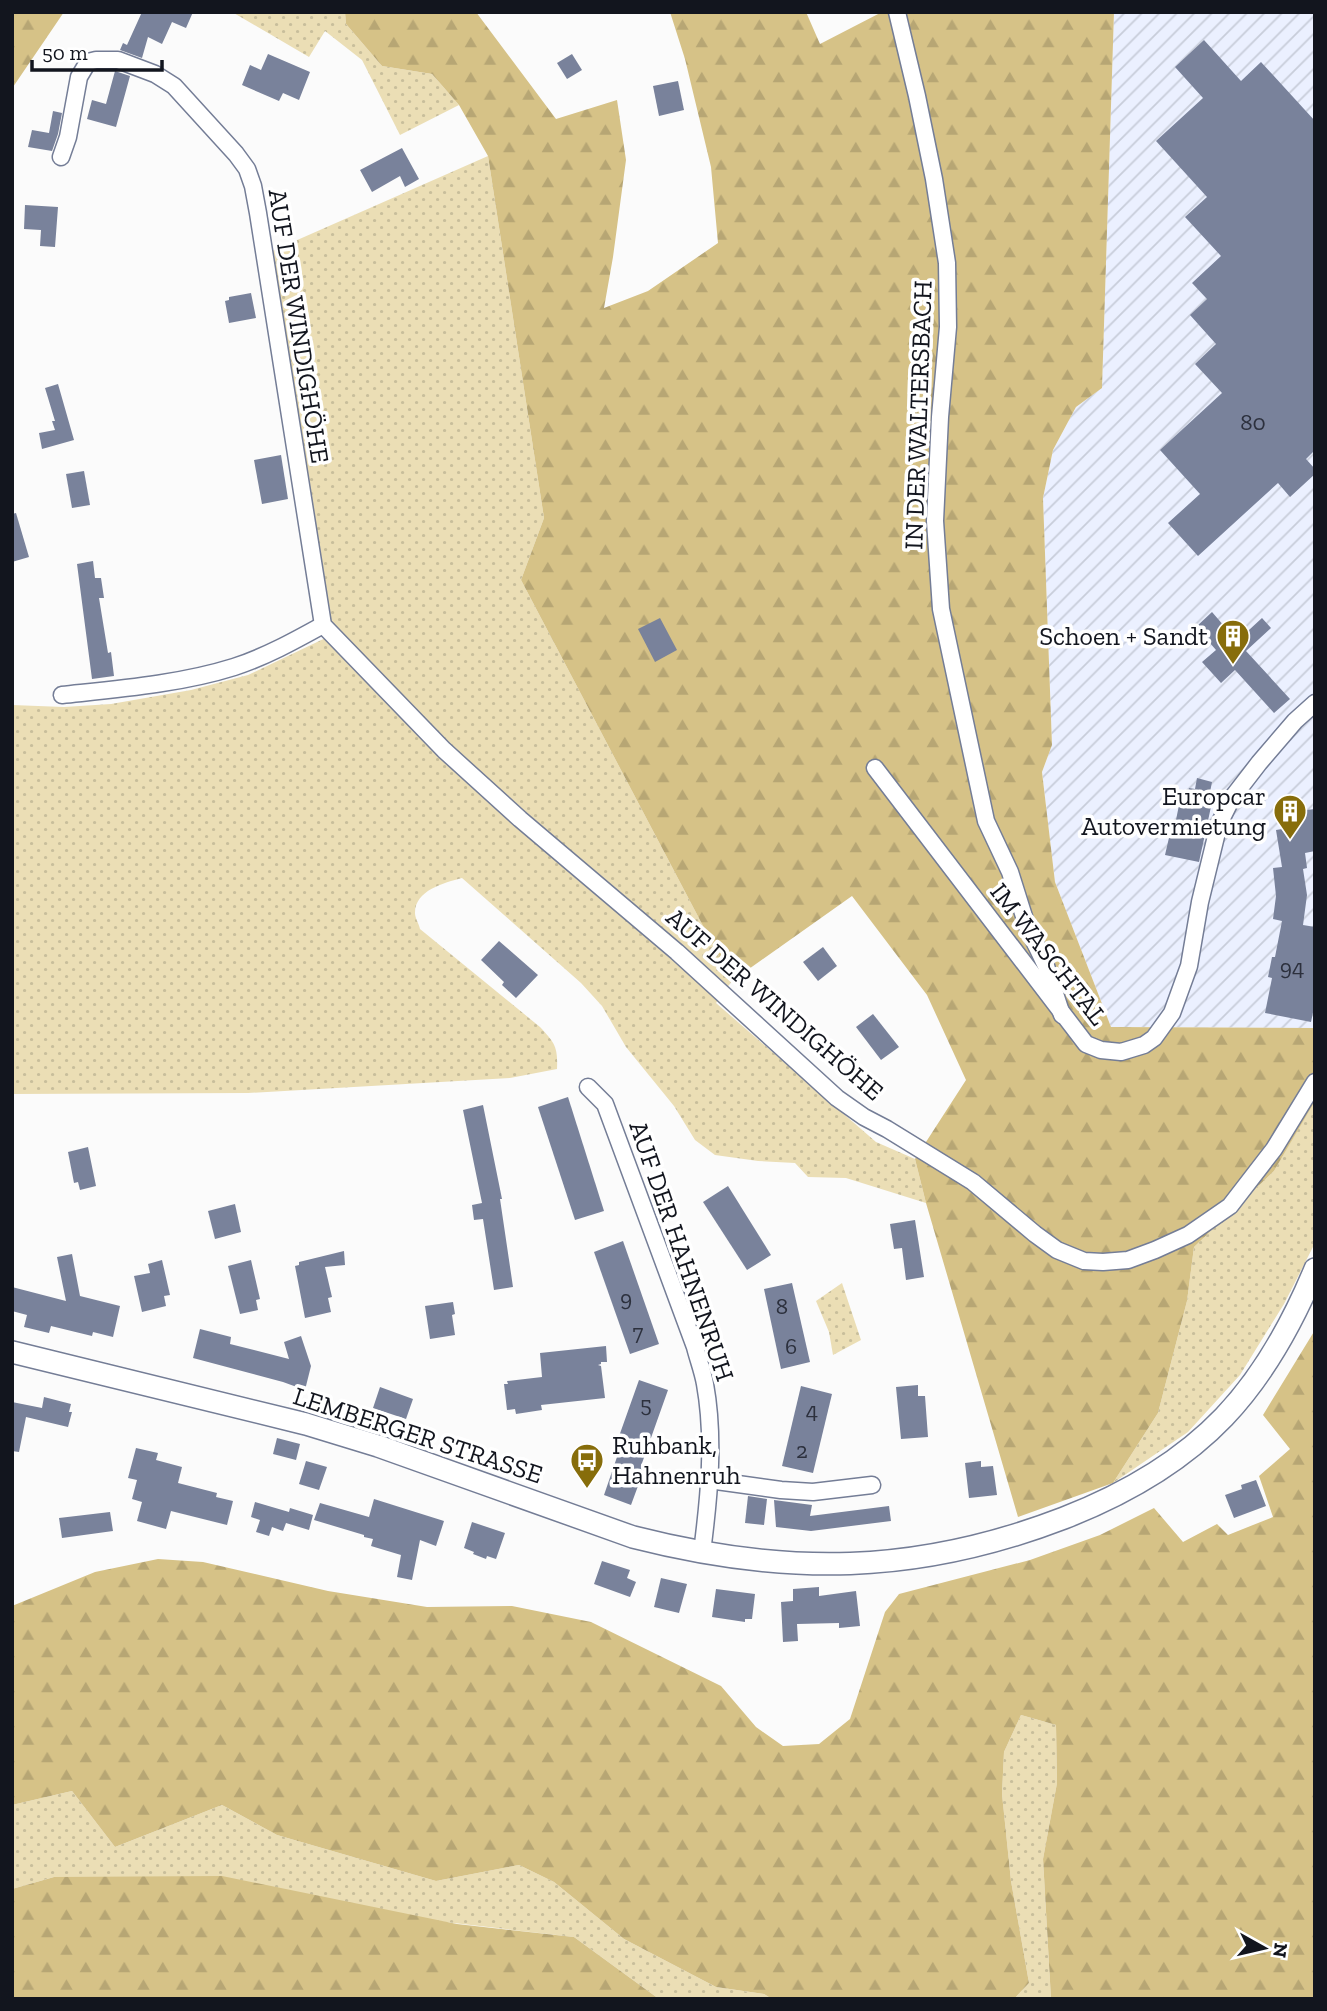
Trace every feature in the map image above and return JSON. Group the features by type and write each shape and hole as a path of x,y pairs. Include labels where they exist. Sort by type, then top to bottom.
{"main road":[{"name":"LEMBERGER STRASSE","path":"12,1352 306,1424 378,1446 633,1537 702,1552 800,1564 872,1563 938,1555 1030,1531 1100,1504 1162,1469 1207,1434 1245,1392 1295,1313 1315,1269"}],"street":[{"name":"IN DER WALTERSBACH","path":"897,12 934,179 947,263 948,327 935,521 941,609 986,821 1010,872 1027,926 1046,966 1062,1015"},
{"name":"AUF DER WINDIGHÖHE","path":"61,157 68,137 79,77 88,62 107,59 138,66 166,79 236,154 247,169 258,213 323,625 444,750 520,819 677,952 837,1098 973,1182 1057,1250 1084,1262 1128,1260 1188,1235 1230,1206 1274,1149 1315,1082"},
{"path":"62,695 162,682 233,667 262,656 323,625"},
{"name":"IM WASCHTAL","path":"874,768 1086,1044 1101,1050 1121,1052 1144,1045 1154,1038 1172,1013 1189,966 1203,889 1219,824 1232,798 1295,721 1315,703"},
{"name":"AUF DER HAHNENRUH","path":"588,1087 605,1104 705,1381 710,1438 702,1552"},
{"path":"709,1480 813,1492 872,1485"}],"shaded area":[{"path":"232,12 345,12 346,24 382,66 432,74 459,105 400,135 362,60 325,31 309,57"},
{"path":"1114,12 1315,13 1315,1028 1111,1027 1055,882 1042,772 1052,745 1043,498 1053,450 1076,407 1102,388"},
{"path":"488,156 544,518 521,580 732,981 716,1003 876,1142 915,1159 926,1203 846,1178 808,1177 795,1163 715,1155 695,1140 674,1106 626,1047 602,1006 581,983 462,878 432,889 420,899 415,913 420,929 540,1027 554,1046 557,1069 510,1078 248,1093 12,1094 12,705 64,707 111,704 191,690 248,675 338,632 328,621 270,252"},
{"path":"1315,1100 1315,1243 1284,1304 1240,1375 1188,1432 1113,1483 1158,1413 1187,1301 1194,1247 1274,1171"},
{"path":"842,1283 861,1340 833,1355 829,1332 816,1301"},
{"path":"1021,1715 1056,1725 1057,1783 1043,1859 1051,1999 1014,1999 1029,1983 1011,1881 1002,1794 1004,1752"},
{"path":"72,1791 115,1847 222,1805 277,1835 436,1881 519,1865 554,1882 624,1939 716,1987 764,1994 772,1999 659,1999 574,1937 54,1877 12,1889 12,1805"}],"green space":[{"path":"12,12 64,12 12,92"},
{"path":"345,12 476,12 556,119 617,100 626,160 604,308 648,291 718,243 711,167 685,59 670,12 806,12 820,44 882,12 1114,12 1102,388 1076,407 1053,450 1043,498 1052,745 1042,772 1055,882 1111,1027 1315,1028 1315,1101 1274,1171 1194,1247 1187,1301 1158,1413 1113,1483 1018,1517 915,1159 966,1080 927,995 852,896 732,981 521,580 544,518 488,156 459,105 432,74 382,66 346,24"},
{"path":"1315,1330 1315,1999 1051,1999 1043,1859 1057,1783 1056,1725 1021,1715 1004,1752 1002,1794 1011,1881 1029,1983 1014,1999 772,1999 764,1994 716,1987 624,1939 554,1882 519,1865 436,1881 277,1835 222,1805 115,1847 72,1791 12,1805 12,1606 95,1572 158,1559 203,1562 328,1591 427,1607 512,1606 591,1622 721,1686 756,1727 783,1746 819,1744 850,1719 885,1612 899,1594 1030,1560 1100,1535 1154,1508 1183,1542 1217,1524 1228,1535 1273,1517 1259,1476 1290,1449 1263,1415"},
{"path":"222,1876 457,1924 574,1937 659,1999 12,1999 12,1889 54,1877"}],"building":[{"path":"142,12 193,12 186,28 172,22 162,44 148,37 142,58 120,50 123,43 127,45"},
{"path":"1204,40 1241,81 1261,62 1315,121 1315,450 1306,459 1315,469 1315,474 1290,497 1278,483 1198,556 1168,523 1200,494 1160,450 1222,393 1195,364 1216,344 1190,315 1207,299 1192,283 1221,256 1185,217 1207,197 1156,141 1203,98 1175,67"},
{"path":"268,54 310,72 299,100 283,93 279,101 242,85 250,65 261,70"},
{"path":"572,54 582,70 567,79 557,63"},
{"path":"115,71 130,76 116,127 87,119 92,100 106,104"},
{"path":"678,81 684,110 659,116 653,86"},
{"path":"53,111 62,113 52,151 28,147 32,130 49,133"},
{"path":"402,148 419,179 405,187 400,176 372,192 360,170"},
{"path":"25,205 58,207 55,247 40,246 41,230 24,229"},
{"path":"251,293 256,318 229,323 225,301 229,300 229,297"},
{"path":"58,384 74,440 42,449 39,433 55,430 45,388"},
{"path":"281,455 288,499 262,504 254,460"},
{"path":"84,471 90,505 72,508 66,474"},
{"path":"16,513 29,557 12,562 12,514"},
{"path":"93,561 95,578 101,578 104,598 99,598 114,676 92,679 77,564"},
{"name":"Schoen + Sandt","path":"1212,612 1237,641 1262,618 1271,628 1246,651 1290,699 1274,713 1235,670 1221,683 1202,662 1216,650 1196,627"},
{"path":"660,618 677,650 655,662 638,629"},
{"path":"1197,778 1212,782 1210,792 1214,793 1199,862 1165,855 1179,805 1186,806 1189,788 1195,789"},
{"path":"1315,809 1315,851 1305,853 1307,868 1303,869 1307,895 1303,925 1315,927 1315,1003 1311,1022 1265,1013 1272,978 1268,977 1282,921 1273,919 1276,896 1273,868 1282,867 1276,830 1300,826 1298,811"},
{"path":"499,941 538,975 516,998 481,960"},
{"path":"823,947 837,966 818,981 803,962"},
{"path":"873,1014 899,1047 881,1060 856,1027"},
{"path":"568,1097 604,1211 575,1220 538,1107"},
{"path":"483,1105 502,1199 513,1287 494,1290 483,1219 474,1220 472,1205 482,1203 463,1110"},
{"path":"88,1147 96,1186 80,1190 78,1182 74,1183 68,1152"},
{"path":"728,1186 771,1255 747,1270 703,1202"},
{"path":"235,1204 241,1232 215,1239 208,1211"},
{"path":"915,1220 924,1277 906,1280 902,1248 894,1249 890,1224"},
{"path":"623,1241 659,1344 630,1354 594,1252"},
{"path":"344,1251 345,1265 325,1267 332,1297 328,1298 331,1312 305,1318 295,1266 299,1265 299,1262"},
{"path":"72,1254 80,1296 120,1306 113,1337 93,1332 92,1336 51,1326 49,1333 24,1327 27,1315 12,1311 12,1287 66,1301 57,1257"},
{"path":"162,1260 170,1295 164,1296 166,1306 142,1312 134,1276 150,1273 148,1264"},
{"path":"251,1260 260,1299 256,1300 258,1310 240,1314 228,1266"},
{"path":"792,1283 810,1362 781,1369 764,1289"},
{"path":"453,1302 455,1335 430,1339 425,1306"},
{"path":"200,1329 231,1337 230,1344 289,1359 284,1342 301,1336 311,1366 305,1390 193,1358"},
{"path":"606,1346 607,1362 598,1365 601,1366 605,1398 541,1405 542,1410 516,1414 515,1409 507,1410 504,1384 508,1384 507,1381 542,1377 540,1353"},
{"path":"639,1380 668,1390 641,1466 645,1467 631,1505 604,1495 617,1457 612,1456"},
{"path":"918,1385 918,1396 925,1396 928,1437 901,1439 896,1387"},
{"path":"801,1386 832,1394 813,1473 782,1466"},
{"path":"380,1387 413,1399 406,1419 373,1408"},
{"path":"44,1397 71,1404 68,1427 26,1417 19,1452 12,1451 12,1402 42,1408"},
{"path":"277,1438 300,1444 296,1460 273,1454"},
{"path":"136,1448 158,1453 156,1460 182,1467 178,1483 217,1493 216,1497 233,1501 227,1525 171,1511 166,1529 137,1521 142,1502 132,1499 137,1480 128,1478"},
{"path":"306,1461 327,1467 319,1490 299,1484"},
{"path":"981,1461 981,1467 993,1466 997,1495 969,1498 965,1463"},
{"path":"1256,1480 1266,1506 1234,1518 1225,1495"},
{"path":"748,1496 767,1499 764,1525 745,1523"},
{"path":"374,1499 444,1521 436,1546 420,1540 412,1580 397,1577 401,1555 371,1546 373,1539 364,1535 314,1520 320,1503 369,1517"},
{"path":"774,1500 812,1505 810,1516 889,1506 891,1521 811,1531 776,1527"},
{"path":"255,1502 289,1512 290,1508 313,1515 309,1530 286,1523 283,1531 272,1527 269,1536 256,1532 260,1520 251,1517"},
{"path":"110,1512 113,1531 62,1538 59,1518"},
{"path":"472,1522 505,1533 496,1559 487,1556 486,1559 464,1548"},
{"path":"602,1561 630,1570 627,1578 636,1582 630,1597 594,1584"},
{"path":"661,1578 687,1584 679,1613 654,1607"},
{"path":"819,1587 819,1596 856,1591 860,1626 839,1628 839,1623 797,1624 798,1641 783,1642 781,1602 793,1601 793,1589"},
{"path":"716,1589 755,1594 752,1619 745,1619 745,1622 712,1617"}],"place":[{"name":"Schoen + Sandt","path":"1233,666"},
{"name":"Europcar Autovermietung","path":"1290,841"},
{"name":"Ruhbank, Hahnenruh","path":"587,1490"}]}
